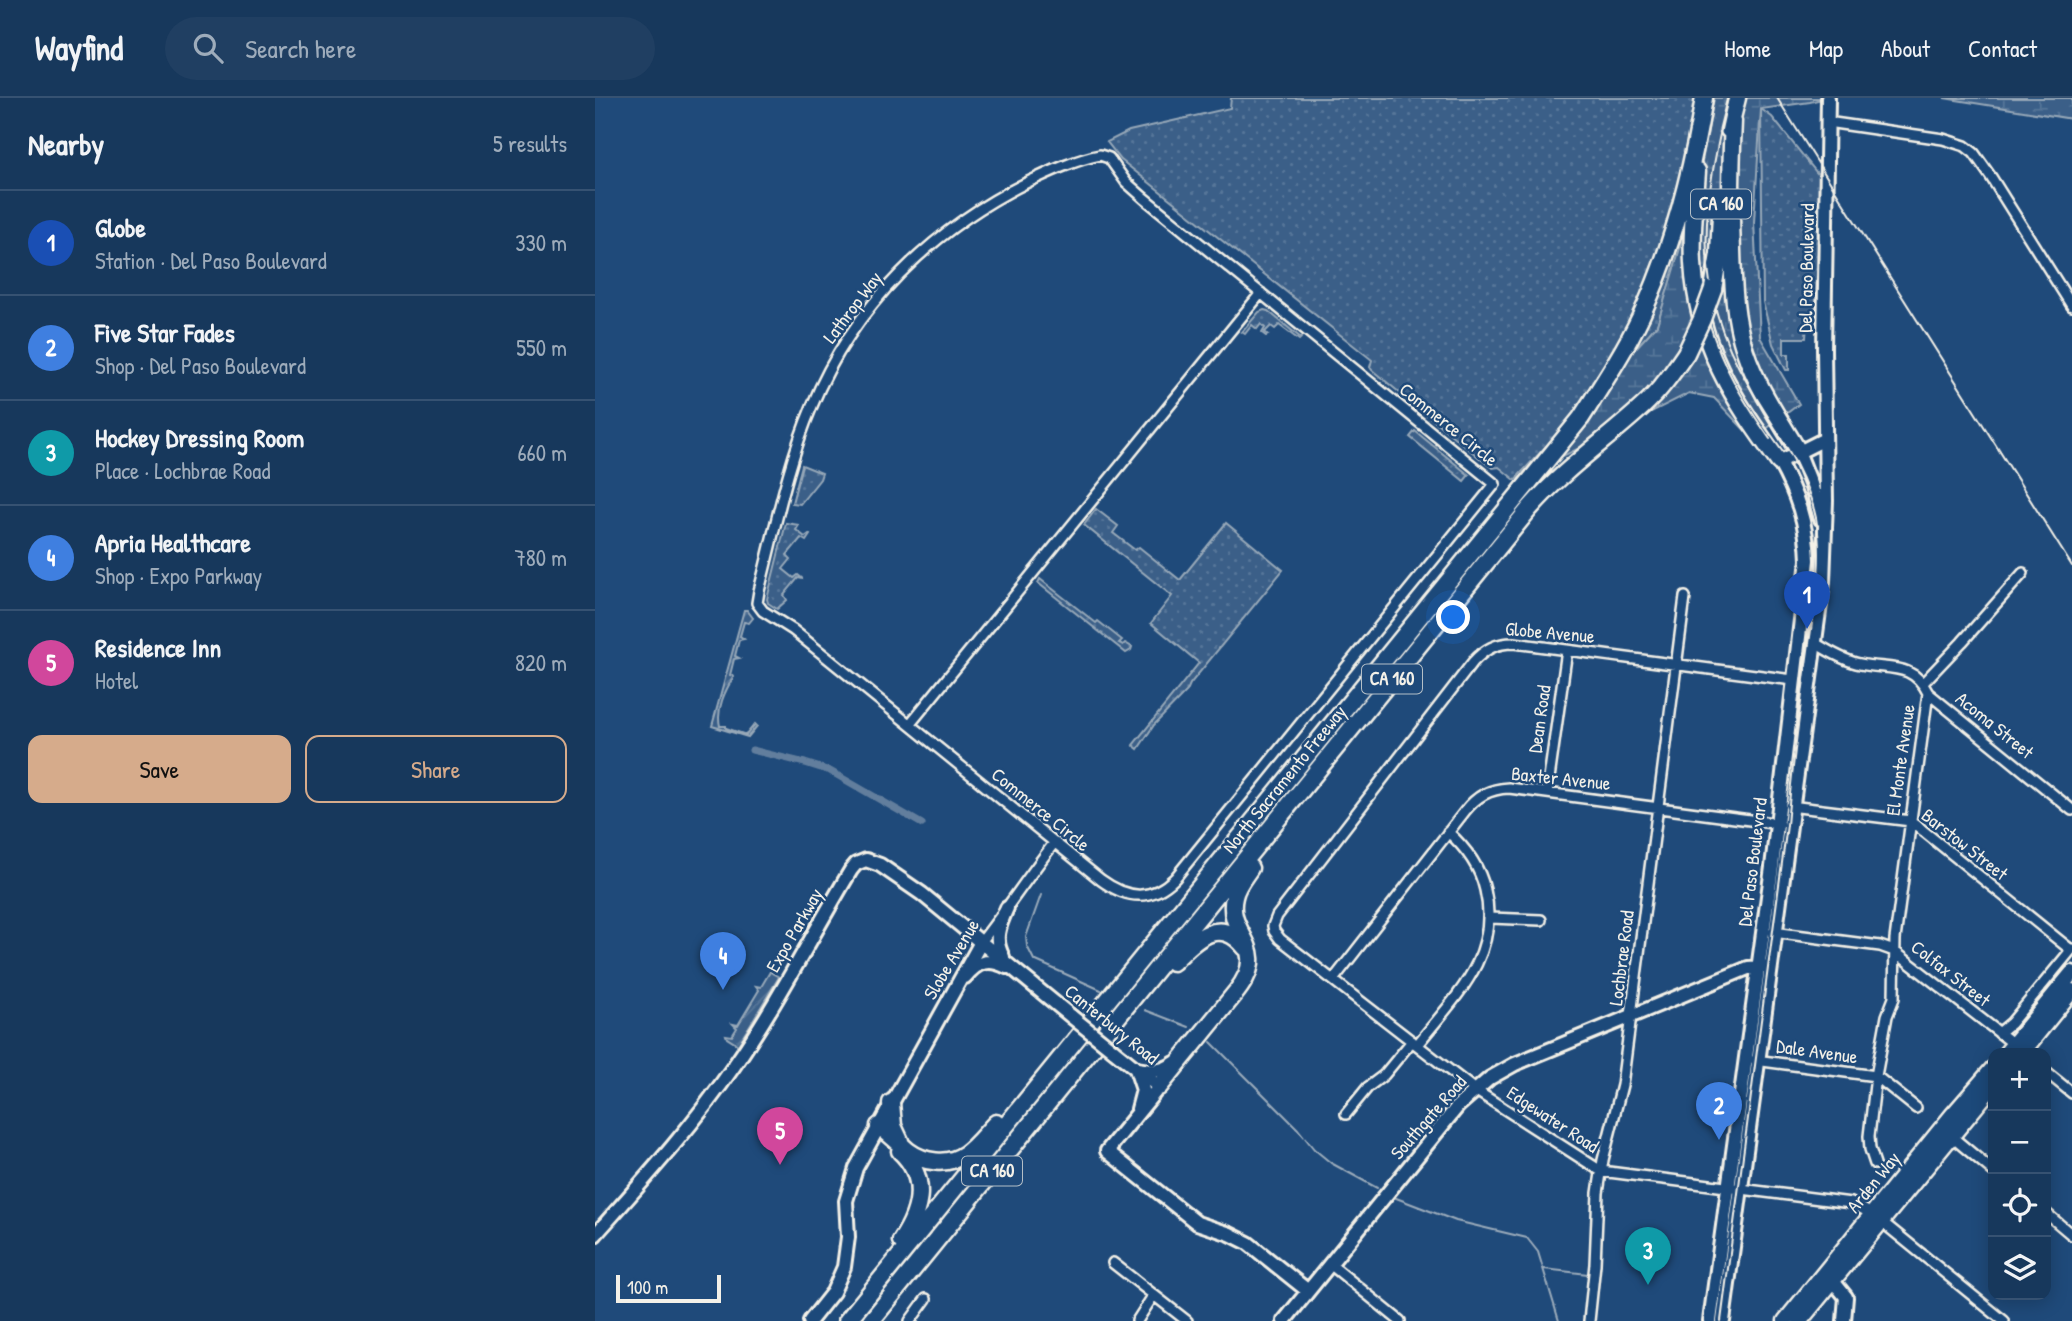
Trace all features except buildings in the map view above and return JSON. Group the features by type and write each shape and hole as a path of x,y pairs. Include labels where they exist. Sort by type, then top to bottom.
{"highway":[{"name":"North Sacramento Freeway","path":"847,1321 1581,418 1613,369 1641,316 1664,262 1681,205 1704,98"},
{"name":"North Sacramento Freeway","path":"870,1321 1549,487 1644,406 1667,381 1686,353 1713,289 1719,254 1726,140 1737,98"},
{"path":"1733,121 1730,201 1733,291 1738,329 1759,383 1798,452"},
{"path":"1700,124 1692,261 1702,322 1713,356 1728,387 1779,462"},
{"path":"1159,1087 1243,983 1250,970 1247,943 1234,915 1236,890 1332,752"},
{"path":"1114,1021 1194,941 1206,934 1219,932 1231,935 1250,955"},
{"path":"876,1131 892,1134 917,1156 933,1161 947,1161 966,1154 1074,1044"},
{"path":"891,1103 893,1126 901,1143"},
{"path":"847,1321 911,1225 918,1207 917,1179 909,1161 876,1131"}],"main road":[{"path":"2019,1048 2072,973"},
{"path":"2020,1048 2072,991"},
{"name":"Arden Way","path":"1792,1319 1833,1281 1877,1218 1988,1074"},
{"name":"Arden Way","path":"1792,1319 1988,1092"}],"street":[{"name":"Del Paso Boulevard","path":"1723,1321 1735,1187 1783,824 1792,806 1822,582 1826,501 1823,349 1828,98"},
{"path":"1827,122 1943,139 1965,146 1974,153 2072,306"},
{"name":"Lathrop Way","path":"910,724 793,630 763,611 757,603 802,433 826,376 867,312 926,248 967,217 1040,176 1100,155 1109,158 1134,190 1261,293"},
{"path":"910,724 1261,293"},
{"name":"Commerce Circle","path":"910,724 1108,885 1121,892 1142,895 1160,890 1169,884 1495,484 1261,293"},
{"path":"1779,462 1825,439"},
{"path":"1798,452 1818,505 1824,541"},
{"name":"Del Paso Boulevard","path":"1779,462 1801,508 1807,543 1806,578 1778,804 1783,824"},
{"name":"El Monte Avenue","path":"1894,992 1894,951 1928,693 1923,683 2024,573"},
{"name":"Lochbrae Road","path":"1589,1321 1595,1264 1595,1219 1601,1171 1619,1102 1685,597"},
{"name":"Globe Avenue","path":"1273,926 1277,916 1479,656 1488,648 1508,643 1567,649 1793,680"},
{"path":"1815,643 1855,662 1910,672 1923,683"},
{"name":"Dean Road","path":"1547,793 1567,649"},
{"name":"Acoma Street","path":"1928,693 2072,810"},
{"name":"Baxter Avenue","path":"1333,980 1471,804 1489,792 1509,789 1547,793 1783,824"},
{"name":"Barstow Street","path":"1778,804 1910,821 2071,950"},
{"path":"1346,1114 1368,1087 1388,1071 1414,1043 1475,970 1487,940 1490,918 1487,895 1478,869 1463,847 1448,832"},
{"name":"Slobe Avenue","path":"810,1321 833,1293 841,1277 848,1248 848,1194 856,1168 981,942 1055,842"},
{"name":"Expo Parkway","path":"595,1235 681,1135 724,1080 753,1037 856,864 866,860 880,864 981,942"},
{"path":"1005,960 998,947 997,931 1007,908"},
{"path":"1490,918 1541,920"},
{"name":"Edgewater Road","path":"1273,926 1280,939 1475,1090 1601,1171 1851,1203 1877,1218 2004,1321"},
{"name":"Colfax Street","path":"1769,932 1880,946 1894,951 1999,1033 2014,1048"},
{"name":"Canterbury Road","path":"981,942 1159,1087 1107,1150 1197,1223 1248,1243 1308,1291"},
{"path":"1999,1033 2011,1023 2071,950"},
{"path":"955,987 980,963 1000,964 1019,973"},
{"name":"El Monte Avenue","path":"1875,1164 1869,1136 1887,1016 1900,972 1913,965"},
{"name":"Southgate Road","path":"1285,1321 1458,1106 1490,1078 1515,1063 1748,968 1764,967"},
{"path":"1136,1069 1161,1071 1184,1056"},
{"name":"Dale Avenue","path":"1752,1060 1877,1076 1916,1108"},
{"path":"1133,1119 1143,1090 1136,1069"},
{"path":"2051,1076 2072,1093"},
{"path":"1951,1136 1988,1167"},
{"name":"Del Paso Boulevard","path":"1710,1321 1735,1187"},
{"path":"2051,1217 2072,1235"},
{"path":"1113,1263 1187,1321"},
{"path":"1331,1264 1400,1321"},
{"path":"1833,1281 1846,1297 1844,1321"},
{"path":"1137,1321 1153,1296"},
{"path":"910,1321 926,1299"}],"green space":[{"path":"1231,98 1714,98 1696,198 1657,325 1515,480 1499,467 1488,465 1372,370 1372,360 1121,160 1107,142 1129,131 1230,108"},
{"path":"1714,98 1825,98 1761,109 1754,222 1760,337 1799,404 1753,439 1714,398 1689,393 1515,480 1657,325 1695,198"},
{"path":"1944,98 2072,98 2072,119"},
{"path":"1761,109 1772,117 1821,178 1815,321 1807,321 1806,338 1784,338 1784,354 1789,354 1789,370 1786,370 1773,344 1763,302"},
{"path":"1264,310 1301,338 1299,340 1279,325 1275,329 1271,326 1265,332 1268,335 1266,336 1262,333 1265,328 1261,324 1257,329 1252,325 1245,334 1242,332 1259,312"},
{"path":"1415,431 1469,475 1464,481 1410,437"},
{"path":"802,465 822,473 800,504 792,503"},
{"path":"1096,509 1118,526 1113,533 1135,550 1139,547 1180,580 1226,523 1283,570 1187,691 1154,725 1138,749 1133,745 1199,663 1151,623 1172,596 1084,525"},
{"path":"786,523 799,525 796,530 805,537 810,535 806,541 801,538 787,555 791,559 783,569 794,578 798,575 803,579 798,578 784,595 787,600 777,609 768,603 767,599"},
{"path":"1040,579 1122,640 1119,643 1132,647 1131,650 1126,653 1038,583"},
{"path":"744,610 753,618 749,623 744,622 740,636 744,639 739,640 735,656 739,658 734,659 730,675 734,676 722,700 719,720 720,726 746,735 755,724 757,726 748,737 712,726"},
{"path":"771,970 779,977 738,1045 726,1035 732,1036 737,1028 733,1024 738,1025 759,990 756,986 761,987"}],"waterway":[{"path":"752,750 830,771 922,824"},
{"path":"1041,895 1026,937 1034,960 1101,990"},
{"path":"1145,1010 1189,1027"},
{"path":"1211,1042 1298,1129 1314,1149 1331,1163 1377,1188"},
{"path":"1391,1196 1456,1221 1527,1238 1538,1252 1559,1321"},
{"path":"1544,1269 1588,1274"}],"tram line":[{"path":"1721,1321 1787,825 1819,551 1816,518 1805,483 1730,349 1717,313 1709,279 1708,210 1712,175 1728,98"},
{"path":"1709,322 1735,383 1770,439"}],"railway":[{"path":"1777,98 2072,566"}],"place":[{"name":"Globe","path":"1807,629"},
{"name":"Apria Healthcare","path":"723,990"},
{"name":"Five Star Fades","path":"1719,1140"},
{"name":"Residence Inn","path":"780,1165"},
{"name":"Hockey Dressing Room","path":"1648,1285"}]}
